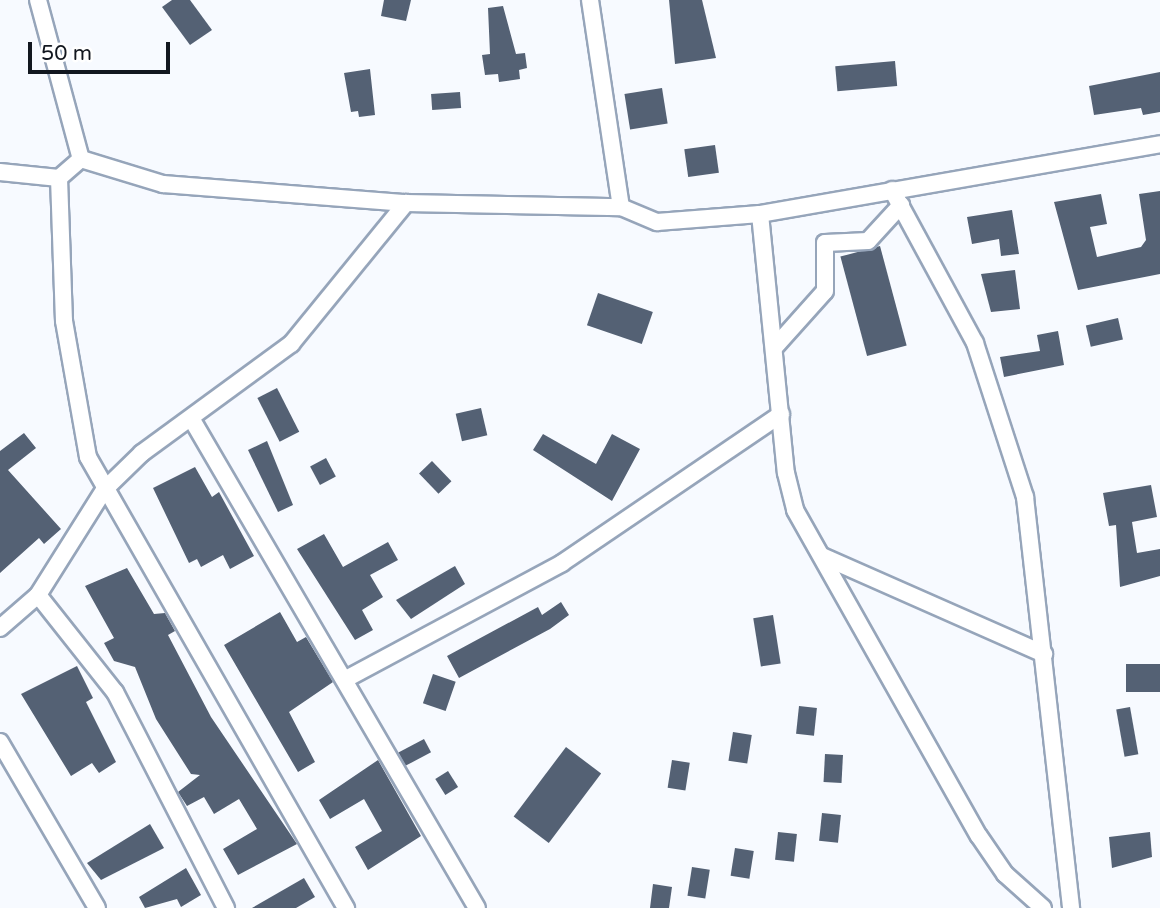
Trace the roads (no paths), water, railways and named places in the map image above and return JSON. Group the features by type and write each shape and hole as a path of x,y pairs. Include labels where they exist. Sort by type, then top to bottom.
{"street":[{"path":"38,0 80,159"},
{"path":"590,0 621,206"},
{"path":"80,159 163,184 405,203 621,206 657,222 760,215 1160,145"},
{"path":"0,172 60,178 80,159"},
{"path":"60,178 72,377 88,457 104,490 346,908"},
{"path":"892,190 975,344 1026,497 1071,908"},
{"path":"0,628 38,595 104,490 191,418 291,344 405,203"},
{"path":"774,348 825,291 825,243 868,240 901,205"},
{"path":"760,215 781,414 795,509 979,836 1004,874 1043,908"},
{"path":"346,679 562,563 781,414"},
{"path":"191,418 346,679 477,908"},
{"path":"822,556 1044,654"},
{"path":"38,595 115,692 226,908"},
{"path":"0,741 97,908"}]}
